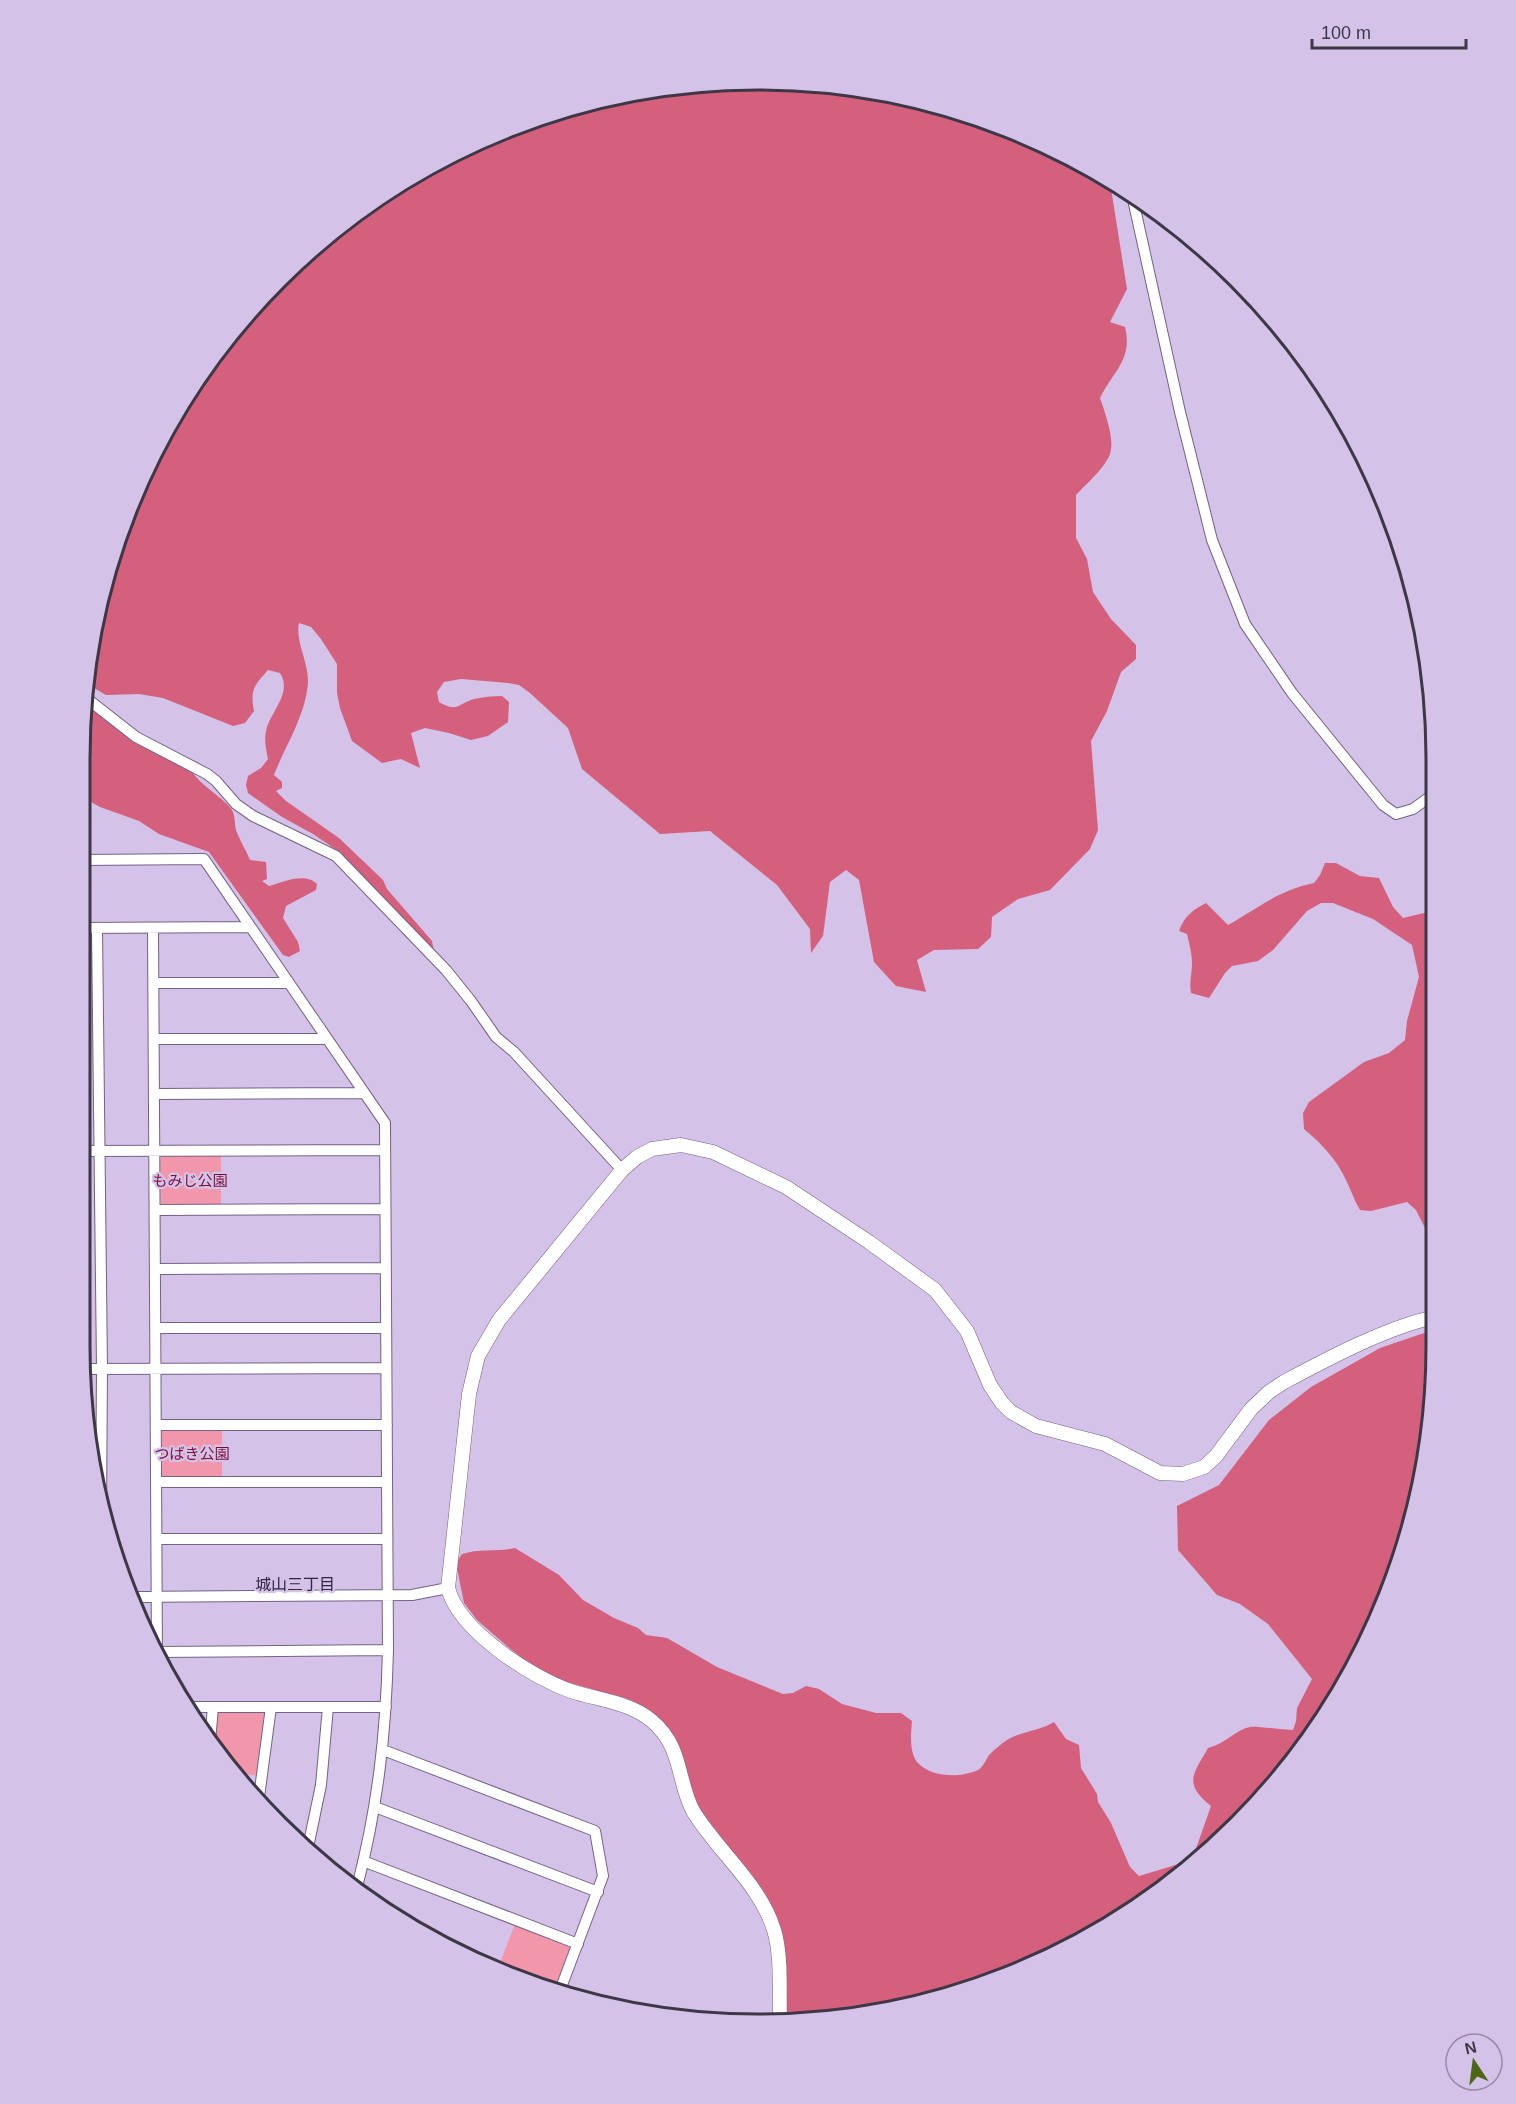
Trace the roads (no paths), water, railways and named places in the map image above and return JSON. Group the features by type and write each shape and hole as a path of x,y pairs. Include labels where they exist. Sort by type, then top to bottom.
{"street":[{"path":"1135,207 1180,412 1212,540 1245,624 1292,693 1383,805 1396,813 1413,808 1426,799"},
{"path":"92,702 136,737 207,774 236,804 253,816 336,855 446,970 496,1037 514,1052 622,1170"},
{"path":"90,860 204,860 325,1039 385,1123 388,1650 386,1707 375,1807 358,1881"},
{"path":"90,928 249,927"},
{"path":"97,928 101,1466"},
{"path":"153,928 157,1636"},
{"path":"154,984 287,983"},
{"path":"154,1039 325,1039"},
{"path":"154,1095 364,1093"},
{"path":"780,2014 777,1943 768,1916 755,1892 693,1811 688,1801 680,1764 659,1727 644,1715 628,1707 573,1692 537,1676 474,1629 451,1599 448,1588 469,1394 478,1356 499,1320 622,1170 637,1156 652,1149 681,1145 713,1152 786,1187 869,1242 935,1290 967,1331 990,1385 1011,1412 1036,1426 1105,1444 1160,1473 1184,1474 1204,1467 1216,1456 1251,1409 1284,1382 1387,1332 1426,1319"},
{"path":"90,1151 386,1150"},
{"path":"155,1210 385,1209"},
{"path":"155,1269 386,1268"},
{"path":"155,1328 386,1328"},
{"path":"91,1369 386,1368"},
{"path":"156,1425 387,1425"},
{"path":"156,1482 387,1482"},
{"path":"157,1539 387,1539"},
{"path":"139,1597 412,1595 448,1588"},
{"path":"165,1653 388,1650"},
{"path":"197,1707 386,1707"},
{"path":"211,1729 213,1707"},
{"path":"260,1790 271,1707"},
{"path":"310,1840 321,1785 328,1707"},
{"path":"383,1750 595,1831 603,1876 562,1985"},
{"path":"375,1807 598,1892"},
{"path":"363,1861 578,1944"}],"district":[{"name":"城山三丁目","path":"295,1584"}],"park label":[{"name":"もみじ公園","path":"190,1181"},
{"name":"つばき公園","path":"192,1454"}]}
